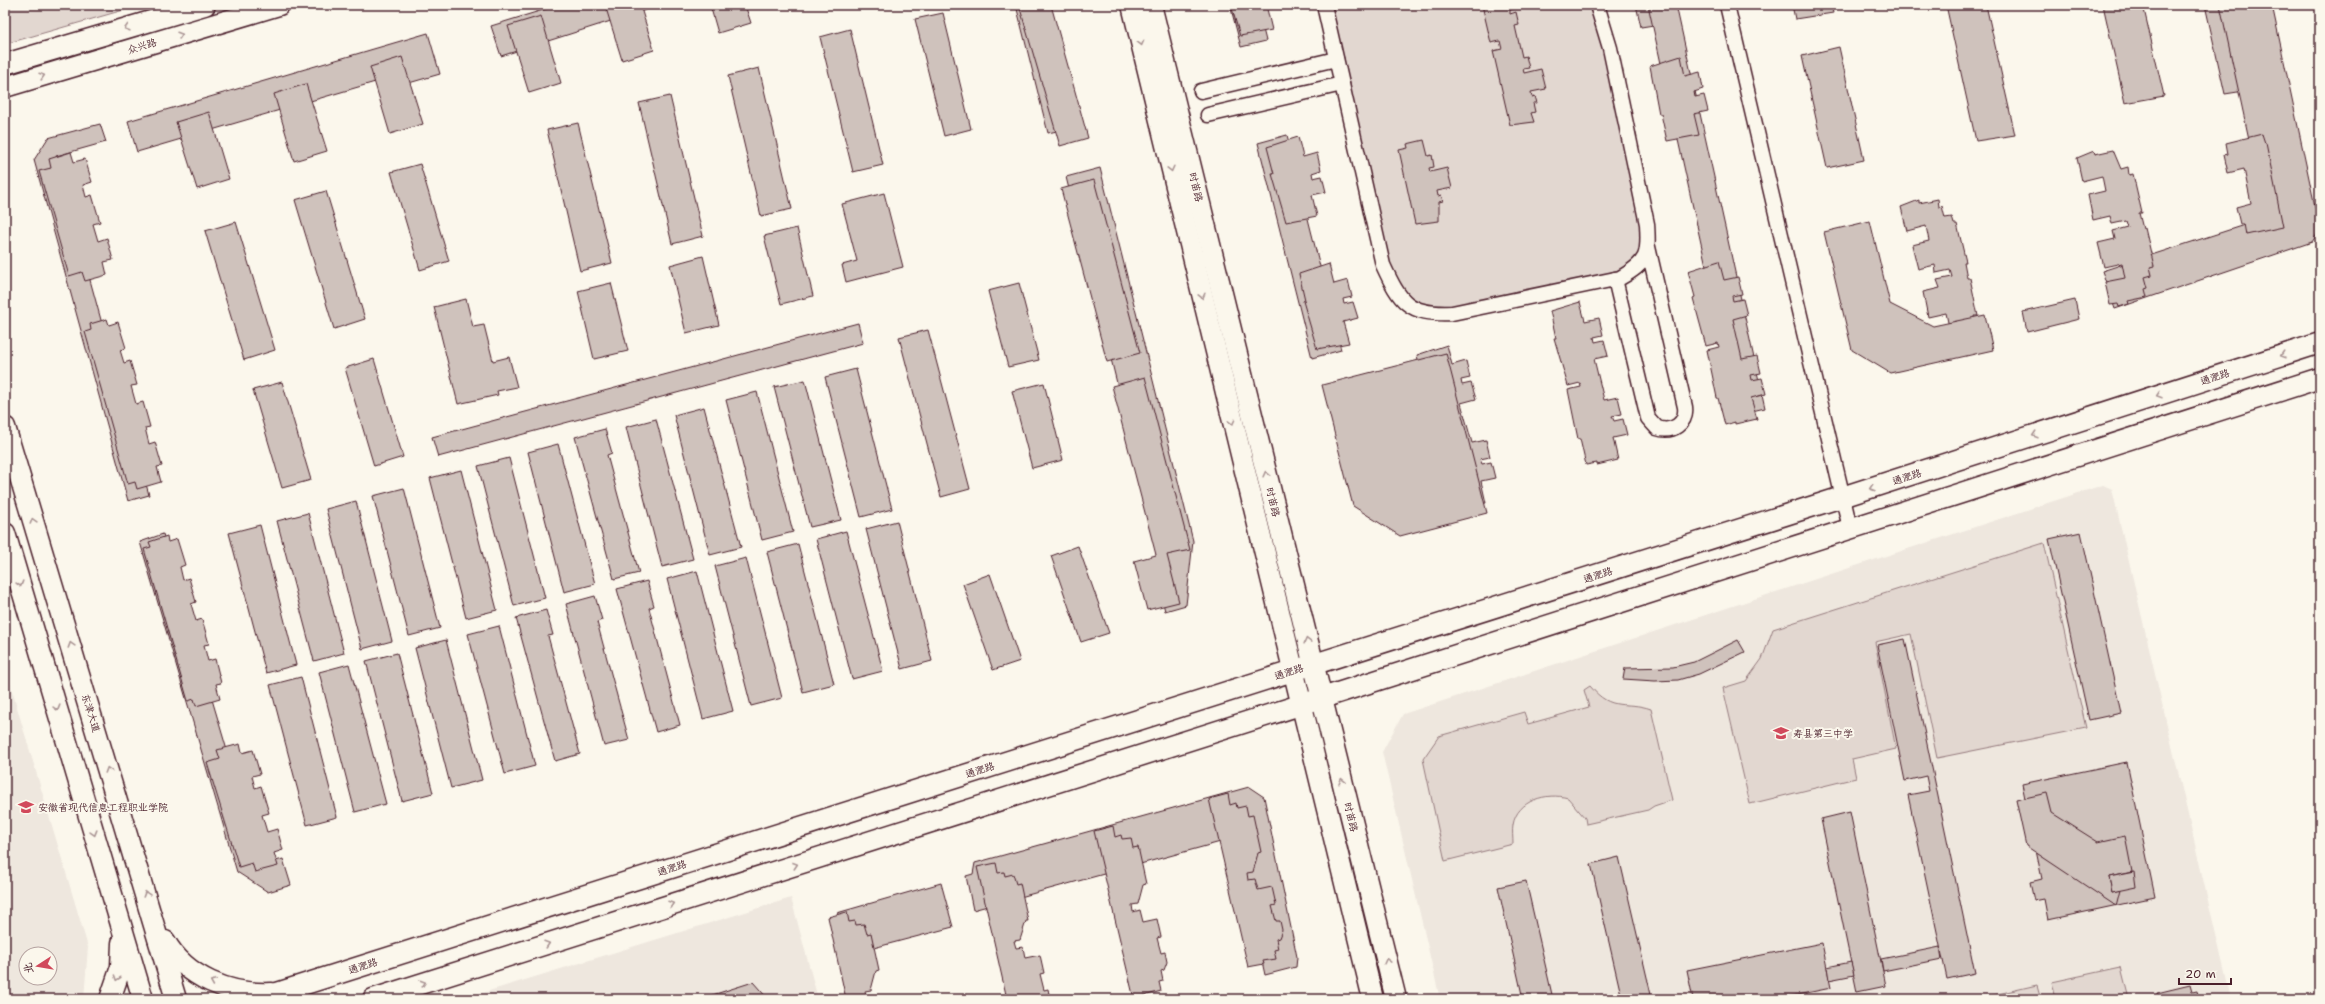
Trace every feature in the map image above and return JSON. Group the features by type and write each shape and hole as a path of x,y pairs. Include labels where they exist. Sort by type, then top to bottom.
{"main road":[{"path":"5,64 205,5"},
{"name":"众兴路","path":"5,87 279,5"},
{"name":"时苗路","path":"1132,5 1292,672 1373,999"},
{"name":"时苗路","path":"1151,5 1396,999"},
{"name":"通淝路","path":"258,999 1842,498 2320,343"},
{"path":"373,999 1322,698 2320,378"},
{"name":"东津大道","path":"5,427 176,999"},
{"path":"5,533 143,999"},
{"path":"154,922 168,947 181,963 196,974 249,994 278,993"},
{"path":"110,999 121,968 122,929"}],"street":[{"path":"1324,5 1383,265 1394,290 1409,307 1430,314 1452,313 1616,279 1639,267 1648,247"},
{"path":"1597,5 1610,48 1647,224 1648,247 1685,407 1684,418 1675,427 1667,430 1657,428 1648,418 1616,279"},
{"path":"1726,5 1850,528"},
{"path":"1201,91 1336,59"},
{"path":"1208,115 1342,84"}],"shaded area":[{"path":"5,5 141,5 5,44"},
{"path":"1329,5 1592,5 1606,48 1642,220 1642,248 1634,265 1613,274 1450,310 1411,303 1387,266"},
{"name":"寿县第三中学","path":"2103,485 2112,489 2231,999 1440,999 1382,752 1403,714"},
{"path":"2044,543 2086,728 1937,758 1911,634 1875,642 1896,749 1852,759 1856,778 1750,804 1723,688 1746,681 1762,659 1773,629"},
{"name":"安徽省现代信息工程职业学院","path":"5,667 88,947 84,999 5,999"},
{"path":"1590,686 1605,700 1612,703 1634,705 1651,709 1672,800 1654,806 1648,810 1586,824 1585,818 1568,798 1560,796 1542,797 1520,809 1513,825 1513,844 1445,861 1423,759 1439,736 1524,712 1528,724 1589,707 1584,690"},
{"path":"791,898 818,999 463,999"},
{"path":"2121,967 2129,999 2056,999 2052,982"},
{"path":"2037,985 2041,999 1976,999"}],"building":[{"path":"559,5 661,5 501,56 491,26"},
{"path":"605,5 640,5 654,50 622,60"},
{"path":"710,5 745,5 751,23 718,33"},
{"path":"1016,5 1048,5 1079,126 1048,133"},
{"path":"1019,5 1051,5 1088,138 1060,146"},
{"path":"1230,5 1257,5 1266,41 1241,47"},
{"path":"1231,5 1281,6 1267,9 1272,30 1240,36"},
{"path":"1482,5 1526,5 1510,10 1510,14 1516,12 1519,25 1515,26 1522,57 1526,56 1529,68 1523,69 1524,73 1541,69 1546,89 1531,92 1532,97 1535,96 1537,103 1533,103 1535,112 1531,113 1534,122 1510,125 1493,51 1502,49 1500,41 1491,43"},
{"path":"1636,5 1669,5 1673,22 1641,27"},
{"path":"1648,5 1676,5 1765,408 1739,414"},
{"path":"1792,5 1831,5 1833,13 1795,19"},
{"path":"1946,5 1986,5 2015,135 1976,141"},
{"path":"2103,5 2143,5 2164,96 2125,103"},
{"path":"2205,5 2245,5 2263,88 2225,94"},
{"path":"2220,5 2272,5 2320,230 2312,242 2115,309 2102,271 2266,218"},
{"path":"943,13 971,129 944,136 915,19"},
{"path":"541,16 561,83 529,93 508,26"},
{"path":"850,29 883,165 853,172 820,37"},
{"path":"428,33 440,74 402,85 399,75 137,152 128,121"},
{"path":"1839,47 1864,160 1827,168 1802,56"},
{"path":"1681,56 1685,76 1700,72 1703,89 1694,92 1695,97 1704,95 1708,111 1694,114 1699,135 1667,141 1661,114 1659,114 1650,66"},
{"path":"402,57 423,124 390,134 370,67"},
{"path":"759,68 792,209 761,216 728,76"},
{"path":"306,84 327,151 294,161 274,94"},
{"path":"670,96 703,236 672,244 639,103"},
{"path":"209,112 229,179 197,189 176,122"},
{"path":"578,123 612,263 580,271 547,130"},
{"path":"100,124 106,142 56,156 149,495 128,501 34,160 48,138"},
{"path":"2262,134 2266,143 2283,227 2246,235 2244,224 2240,224 2236,207 2251,203 2244,169 2228,173 2224,155 2228,154 2226,143"},
{"path":"1287,135 1341,350 1312,358 1258,143"},
{"path":"1298,137 1303,157 1317,153 1321,170 1312,173 1313,178 1322,176 1326,192 1312,195 1317,216 1286,222 1272,174 1274,174 1267,147"},
{"path":"1424,140 1428,156 1432,155 1434,167 1429,168 1430,172 1447,168 1452,188 1437,191 1438,196 1441,195 1443,201 1439,202 1439,221 1415,224 1399,150 1408,148 1407,144"},
{"path":"2113,150 2121,169 2128,167 2129,175 2133,174 2142,213 2139,213 2143,229 2145,228 2154,266 2150,267 2152,275 2145,277 2148,288 2145,289 2147,297 2128,301 2129,304 2119,307 2118,304 2110,305 2105,282 2125,278 2122,263 2104,267 2098,243 2115,239 2113,231 2128,227 2126,221 2112,224 2110,216 2093,220 2088,195 2105,191 2102,176 2082,181 2077,158 2094,151 2095,154"},
{"path":"71,152 74,162 85,159 92,182 83,185 86,197 92,195 100,222 93,224 98,241 107,238 113,260 104,262 107,275 85,281 82,272 69,276 39,171 51,168 49,159"},
{"path":"420,164 449,261 420,270 391,172"},
{"path":"1100,168 1193,541 1186,605 1165,611 1153,563 1161,561 1066,177"},
{"path":"1094,180 1140,353 1107,362 1061,189"},
{"path":"326,191 365,319 334,329 295,200"},
{"path":"884,193 903,267 846,282 842,265 857,261 842,204"},
{"path":"1938,199 1939,207 1942,206 1945,218 1952,217 1954,224 1957,224 1966,262 1964,262 1967,278 1970,278 1978,316 1974,316 1976,325 1969,326 1972,338 1969,339 1971,346 1953,351 1953,354 1944,356 1943,353 1935,355 1929,332 1949,327 1946,313 1928,317 1923,292 1940,288 1937,280 1952,277 1950,270 1936,273 1935,265 1918,269 1912,245 1929,241 1926,226 1907,231 1901,207 1919,200 1919,203"},
{"path":"1870,221 1890,304 1933,326 1985,315 1993,350 1890,373 1852,350 1824,232"},
{"path":"236,222 275,350 244,360 205,231"},
{"path":"797,228 813,296 781,304 764,236"},
{"path":"703,256 719,325 686,333 670,265"},
{"path":"1719,261 1724,280 1738,277 1742,294 1732,296 1733,301 1743,299 1747,315 1733,319 1742,359 1757,356 1761,373 1751,375 1752,380 1762,378 1766,394 1751,398 1757,419 1725,425 1717,398 1707,350 1719,347 1718,343 1706,346 1693,298 1695,297 1688,271"},
{"path":"1329,264 1334,284 1348,280 1352,297 1343,299 1344,304 1353,302 1358,318 1343,322 1349,343 1317,349 1303,301 1305,300 1299,274"},
{"path":"611,283 628,351 594,359 578,291"},
{"path":"1019,283 1039,360 1008,367 988,291"},
{"path":"466,299 473,327 484,325 493,361 509,357 517,387 497,391 498,395 458,404 434,307"},
{"path":"2075,300 2079,319 2027,332 2023,312"},
{"path":"1580,302 1585,321 1599,318 1603,335 1594,337 1595,342 1604,340 1608,356 1594,359 1604,400 1618,397 1622,414 1612,416 1614,421 1623,419 1627,435 1613,438 1618,460 1597,465 1597,463 1586,465 1580,439 1578,439 1568,390 1581,387 1580,383 1568,386 1554,338 1556,338 1550,311"},
{"path":"107,319 109,325 118,322 126,348 120,350 124,363 130,361 137,385 131,386 136,404 143,402 150,427 145,428 149,444 155,442 162,466 157,467 161,482 137,489 135,482 128,484 85,332 91,330 90,324"},
{"path":"858,323 863,343 438,457 432,437"},
{"path":"928,330 970,489 941,497 899,337"},
{"path":"1447,345 1452,365 1466,361 1470,378 1461,380 1462,385 1471,383 1476,399 1461,403 1472,443 1486,440 1490,457 1480,459 1482,464 1491,462 1495,478 1481,481 1486,503 1455,509 1441,461 1443,460 1436,434 1449,431 1447,427 1435,430 1421,382 1423,382 1417,355"},
{"path":"1446,353 1487,513 1400,536 1353,506 1322,385"},
{"path":"374,359 403,457 374,466 345,368"},
{"path":"856,369 892,509 861,517 825,377"},
{"path":"1145,377 1190,550 1167,555 1179,602 1147,610 1134,561 1156,555 1112,386"},
{"path":"805,380 841,520 810,527 774,387"},
{"path":"282,382 311,480 282,488 253,390"},
{"path":"1044,383 1063,460 1032,468 1012,391"},
{"path":"757,392 793,532 762,540 726,400"},
{"path":"704,407 741,547 710,555 674,415"},
{"path":"656,419 693,559 662,567 626,427"},
{"path":"605,429 612,453 607,455 639,573 614,579 575,437"},
{"path":"558,444 595,584 564,592 528,452"},
{"path":"509,458 545,598 514,606 478,466"},
{"path":"461,470 497,610 466,618 430,478"},
{"path":"404,488 440,628 409,636 373,496"},
{"path":"356,501 392,641 362,649 326,509"},
{"path":"308,513 344,653 314,661 277,521"},
{"path":"897,521 932,661 902,669 866,529"},
{"path":"260,525 296,665 266,673 229,533"},
{"path":"846,531 883,671 852,679 816,539"},
{"path":"2081,532 2121,713 2089,720 2049,539"},
{"path":"163,534 261,865 283,859 291,885 268,892 237,872 140,542"},
{"path":"167,536 168,542 177,539 185,565 180,567 183,580 189,578 196,602 191,604 196,621 202,619 209,644 204,645 208,661 215,659 221,683 216,684 220,699 196,706 194,699 188,701 144,549 151,547 149,542"},
{"path":"798,544 834,684 803,692 767,552"},
{"path":"1078,546 1109,633 1081,642 1051,556"},
{"path":"746,558 782,698 751,706 715,566"},
{"path":"697,571 733,711 703,719 667,579"},
{"path":"990,574 1020,661 993,670 963,584"},
{"path":"647,581 654,606 649,608 680,725 656,732 617,589"},
{"path":"595,596 602,620 597,622 629,740 604,746 566,604"},
{"path":"546,610 553,635 548,636 580,754 555,761 516,618"},
{"path":"499,626 535,766 505,774 468,634"},
{"path":"1905,639 1975,973 1947,979 1908,795 1929,791 1926,776 1905,781 1877,645"},
{"path":"446,640 482,780 451,788 415,648"},
{"path":"1738,640 1745,652 1699,674 1678,680 1655,681 1623,679 1625,668 1673,667 1694,662"},
{"path":"397,653 433,793 402,801 366,661"},
{"path":"349,664 386,804 355,812 319,672"},
{"path":"301,677 337,817 307,825 270,685"},
{"path":"240,744 242,753 253,750 260,774 252,776 255,788 261,786 269,813 262,815 267,832 277,829 283,850 274,853 278,866 255,872 252,863 239,867 207,763 220,759 217,750"},
{"path":"2127,762 2155,897 2048,920 2044,899 2034,901 2030,882 2042,879 2022,784"},
{"path":"1249,787 1264,797 1297,957 1296,967 1265,975 1235,838 973,910 966,876 973,874 975,863"},
{"path":"2047,793 2052,813 2098,842 2125,836 2132,872 2109,877 2112,892 2120,890 2116,906 2026,846 2016,800"},
{"path":"1228,794 1230,805 1236,803 1237,808 1246,806 1248,816 1253,815 1261,852 1258,853 1253,872 1247,873 1248,880 1255,879 1258,890 1272,887 1276,905 1272,906 1276,921 1280,921 1282,930 1279,938 1276,939 1278,949 1274,950 1276,959 1263,961 1264,964 1248,967 1209,799"},
{"path":"1850,812 1886,986 1857,992 1821,819"},
{"path":"1113,826 1115,837 1121,835 1122,839 1131,838 1133,848 1138,847 1146,884 1143,885 1138,904 1132,905 1133,912 1140,910 1143,922 1157,919 1161,937 1157,938 1161,953 1165,952 1167,962 1164,970 1161,971 1163,981 1159,982 1161,991 1134,999 1094,831"},
{"path":"1619,857 1652,999 1622,999 1591,864"},
{"path":"996,863 998,873 1004,872 1005,876 1013,874 1016,884 1020,883 1028,921 1026,921 1020,940 1014,941 1016,948 1023,947 1025,958 1040,955 1044,973 1040,974 1044,990 1048,989 1050,999 1007,999 977,867"},
{"path":"2134,872 2136,887 2112,892 2109,877"},
{"path":"1526,881 1553,999 1523,999 1498,887"},
{"path":"941,883 953,927 847,955 837,913"},
{"path":"847,912 849,922 855,921 856,925 864,924 867,934 871,933 879,970 876,971 871,990 865,991 867,998 874,996 874,999 846,999 828,917"},
{"path":"1822,943 1831,988 1777,999 1693,999 1687,970"},
{"path":"1940,947 1942,959 1883,971 1881,959"},
{"path":"1851,962 1854,975 1829,980 1827,967"},
{"path":"753,982 768,999 700,999"},
{"path":"2190,985 2192,992 2197,991 2199,999 2158,999 2157,993"}],"place":[{"name":"寿县第三中学","path":"1781,733"},
{"name":"安徽省现代信息工程职业学院","path":"26,807"}]}
